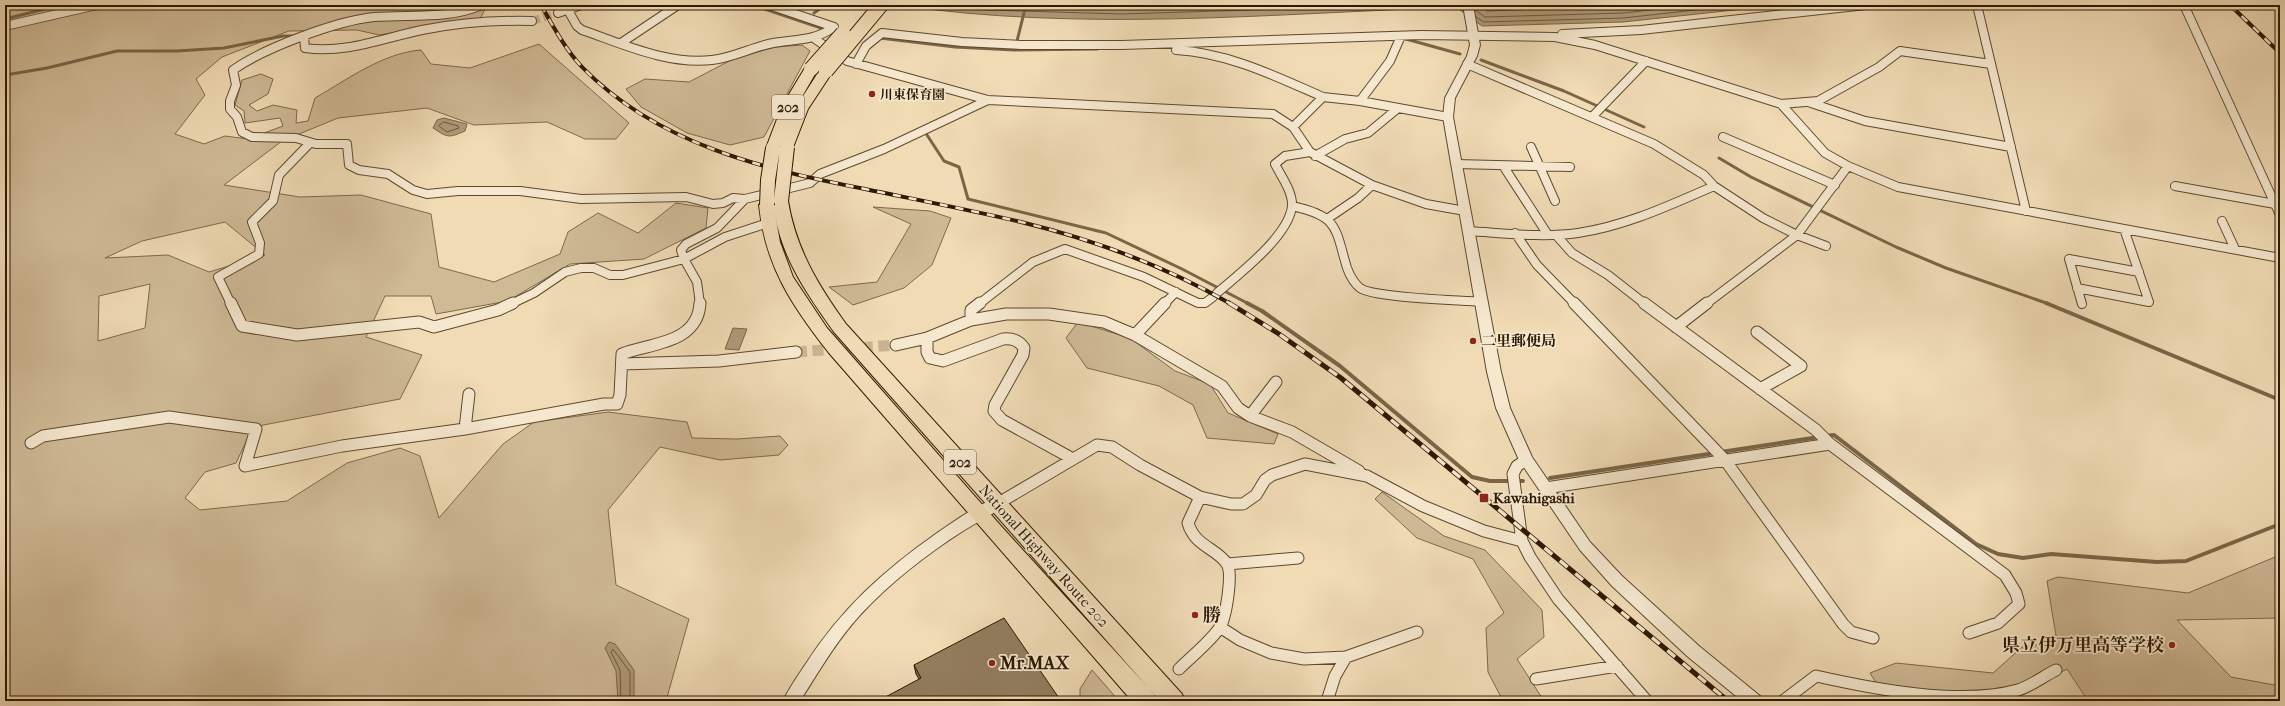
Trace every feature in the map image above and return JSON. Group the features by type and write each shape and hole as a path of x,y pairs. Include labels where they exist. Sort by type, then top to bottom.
{"highway":[{"name":"National Highway Route 202","path":"780,148 788,106 811,69 868,5"},
{"name":"National Highway Route 202","path":"881,5 826,71 801,109 780,148 768,180 772,210 771,239 780,266 796,297 827,338 979,516 1146,701"},
{"name":"National Highway Route 202","path":"772,210 783,220 789,240 809,285 840,328 1174,701"}],"street":[{"path":"5,26 97,5"},
{"path":"482,5 458,13 445,15 376,17 355,20 304,37 253,59 233,70 232,72 238,82 237,89 229,103 230,109 238,120 242,132 247,136 261,138 297,138 310,143 339,142 347,144 349,165 359,170 388,174 413,190 427,194 458,191 520,191 581,199 603,197 686,197 713,204 723,203 733,198 745,199 810,183 820,174 890,146 988,100"},
{"path":"558,13 566,8 581,5"},
{"path":"621,42 678,5"},
{"path":"566,8 577,26 582,30 672,58 711,60 774,43 815,39 824,36 834,27 832,25 769,5"},
{"path":"1468,5 1475,45 1450,98 1448,117 1494,372 1503,408 1526,460 1585,546 1617,580 1693,651 1754,701"},
{"path":"1555,37 1563,34 1641,30 1866,5"},
{"path":"1977,5 2026,210"},
{"path":"2184,5 2280,215"},
{"path":"304,37 305,48 327,49 370,42 422,30 481,21 532,21"},
{"path":"856,64 858,56 876,34 882,33 984,43 1204,51 1263,71 1323,97 1360,101 1397,109 1448,117"},
{"path":"1124,48 1208,42 1400,39 1436,35 1514,35 1555,37 1595,46 1646,61 1781,104 1811,104 1865,121 2011,147"},
{"path":"815,39 848,61 856,64 988,100 1261,112 1273,114 1293,126 1312,154 1372,185 1426,204 1465,211"},
{"path":"1360,101 1390,61 1400,39"},
{"path":"1204,51 1208,42"},
{"path":"1811,104 1879,67 1900,51 1991,64"},
{"path":"1592,117 1646,61"},
{"path":"1467,64 1499,76 1556,104 1592,117 1654,144 1672,157 1704,175 1714,186 1763,218 1797,235 1826,246"},
{"path":"1293,126 1323,97"},
{"path":"1781,104 1825,153 1848,166 1898,186 2280,258"},
{"path":"972,320 971,310 1033,262 1065,249 1144,277 1198,302 1205,303 1262,252 1290,218 1292,206 1289,192 1275,164 1282,157 1312,154 1345,139 1368,133 1397,109"},
{"path":"1723,136 1835,185"},
{"path":"310,143 279,175 273,202 252,222 260,243 259,254 218,277 242,326 297,335 419,322 434,327 498,310 534,293 565,272 581,268 594,268 610,275 623,275 671,264 684,259 706,245 739,231 772,210"},
{"path":"1531,146 1555,201"},
{"path":"1456,164 1504,167 1570,166"},
{"path":"1676,327 1797,235 1848,166"},
{"path":"1504,167 1552,235 1572,253 1608,275 1684,334 1816,430 1830,444 2005,575 2016,593 2019,604 1998,623 1969,633"},
{"path":"1327,219 1358,198 1372,185"},
{"path":"1468,231 1552,235 1572,234 1634,220 1714,186"},
{"path":"2175,186 2275,204"},
{"path":"31,443 43,436 178,417 256,429 245,466 342,446 465,429 604,404 617,404 620,395 622,354 669,341 685,333 695,324 700,312 701,299 695,273 684,259 681,250 686,244 717,228 745,199"},
{"path":"1292,206 1307,209 1327,219 1335,228 1351,280 1363,290 1369,293 1481,302"},
{"path":"2222,220 2235,250"},
{"path":"2077,288 2149,302 2124,229"},
{"path":"1515,233 1537,265 1715,448 1843,624 1851,632 1873,638"},
{"path":"2082,304 2069,259 2139,272"},
{"path":"1135,335 1176,292"},
{"path":"896,345 928,338 972,320 1027,313 1049,314 1104,322 1135,335 1222,386 1238,408 1250,416 1292,432 1367,476 1423,506 1484,531 1522,541"},
{"path":"1757,332 1801,366 1760,389"},
{"path":"928,338 927,352 930,358 943,361 1003,338 1012,338 1020,341 1024,348 1023,355 995,405 994,411 1002,420 1074,459"},
{"path":"622,364 646,361 707,362 749,359 796,352"},
{"path":"1250,416 1276,382"},
{"path":"465,429 469,394"},
{"path":"791,701 818,659 855,610 902,567 951,531 979,516 1097,445 1104,444 1112,447 1140,465 1200,497 1216,502 1243,504 1256,495 1265,480 1272,475 1305,464 1367,476"},
{"path":"1546,488 1830,444"},
{"path":"1526,460 1517,466 1513,480 1522,541 1530,557 1558,599 1646,701"},
{"path":"1179,669 1220,627 1227,600 1230,575 1227,564 1191,534 1188,523 1200,497"},
{"path":"1227,564 1298,558"},
{"path":"1220,627 1240,640 1271,653 1304,659 1346,657 1417,632"},
{"path":"1327,701 1334,676 1346,657"},
{"path":"1536,679 1573,673 1590,673 1617,666"},
{"path":"1783,701 1816,676 1883,691 1974,697 2019,690 2056,670"}],"shaded area":[{"path":"8,5 487,5 480,19 379,35 357,30 289,31 222,57 196,79 205,95 175,134 204,144 225,136 248,139 283,126 280,118 245,123 244,111 235,105 242,80 261,74 273,79 268,94 249,105 257,111 273,105 297,110 296,123 308,121 315,98 379,61 393,56 421,50 431,64 470,68 539,44 629,123 616,139 585,139 547,122 474,125 427,108 338,118 282,141 224,185 300,197 361,195 431,214 439,267 494,282 560,254 568,232 598,213 638,233 676,203 708,208 706,228 644,259 570,264 508,301 436,314 431,296 385,296 366,337 422,355 400,399 253,427 236,463 205,472 185,498 200,510 287,501 347,463 400,448 420,456 439,518 503,444 534,422 608,412 687,422 692,438 737,439 780,436 788,445 779,455 720,460 660,447 608,510 616,585 689,619 666,701 5,701 5,7","holes":["225,222 265,255 209,272 168,255 105,258 142,241","150,284 145,328 98,341 99,296"]},
{"path":"802,45 810,51 764,137 730,145 687,133 641,107 626,89 645,79 689,82 737,57 776,47"},
{"path":"873,207 930,211 951,218 932,265 904,288 853,305 829,287 877,282 911,224"},
{"path":"1078,322 1130,338 1175,371 1210,384 1228,413 1278,434 1274,444 1207,438 1193,405 1159,386 1087,368 1066,338"},
{"path":"1382,492 1444,536 1485,550 1542,610 1544,637 1517,659 1544,701 1503,701 1488,672 1486,628 1504,613 1473,559 1417,538 1375,499"},
{"name":"県立伊万里高等学校","path":"2280,555 2279,618 2177,620 2231,677 2280,686 2280,701 2088,701 2067,669 2037,688 2019,696 1986,701 1918,700 1885,697 1870,673 1896,663 1993,673 2022,647 2057,642 2047,581 2058,577 2188,593"},
{"path":"1092,670 1119,701 1080,701 1080,689"}],"water":[{"path":"897,5 1781,5 1623,22 1482,26 1456,7 1246,17 1106,19 1036,18 966,13"},
{"path":"444,118 467,124 465,131 449,136 442,134 433,128 437,120"},
{"path":"733,328 747,329 739,350 725,349"},
{"path":"609,642 615,644 634,670 634,701 618,701 616,671 605,648"}],"building":[{"name":"Mr.MAX","path":"1004,618 1061,701 878,701 921,678 914,665"}],"waterway":[{"path":"5,19 61,5"},
{"path":"753,5 824,29"},
{"path":"814,13 825,5"},
{"path":"1017,41 1026,5"},
{"path":"5,75 47,68 117,51 177,51 224,48 283,36 296,36"},
{"path":"880,38 955,47 1014,50 1098,49"},
{"path":"1406,39 1460,54"},
{"path":"1481,60 1564,91 1644,127"},
{"path":"927,135 944,161 959,167 968,199 1106,233 1182,269 1249,304"},
{"path":"1719,158 1751,177 1896,247 1946,268 2049,304"},
{"path":"1247,303 1262,311 1340,366 1472,477 1490,481 1523,481"},
{"path":"2046,303 2280,400"},
{"path":"1825,436 1834,435 1976,544 1998,554 2023,558 2051,554 2157,562 2186,561 2280,524"},
{"path":"1721,452 1819,437"},
{"path":"1550,478 1715,453"}],"tunnel":[{"path":"532,21 558,13"},
{"path":"796,352 896,345"}],"railway":[{"path":"541,5 565,45 582,67 612,94 644,116 678,134 713,149 750,162 788,172 1021,222 1076,237 1155,266 1206,290 1231,304"},
{"path":"2230,5 2280,53"},
{"path":"1229,303 1279,334 1341,378 1728,701"}],"place":[{"name":"川東保育園","path":"872,94"},
{"name":"二里郵便局","path":"1473,341"},
{"name":"Kawahigashi","path":"1484,498"},
{"name":"勝","path":"1195,615"},
{"name":"県立伊万里高等学校","path":"2172,645"},
{"name":"Mr.MAX","path":"992,663"}]}
